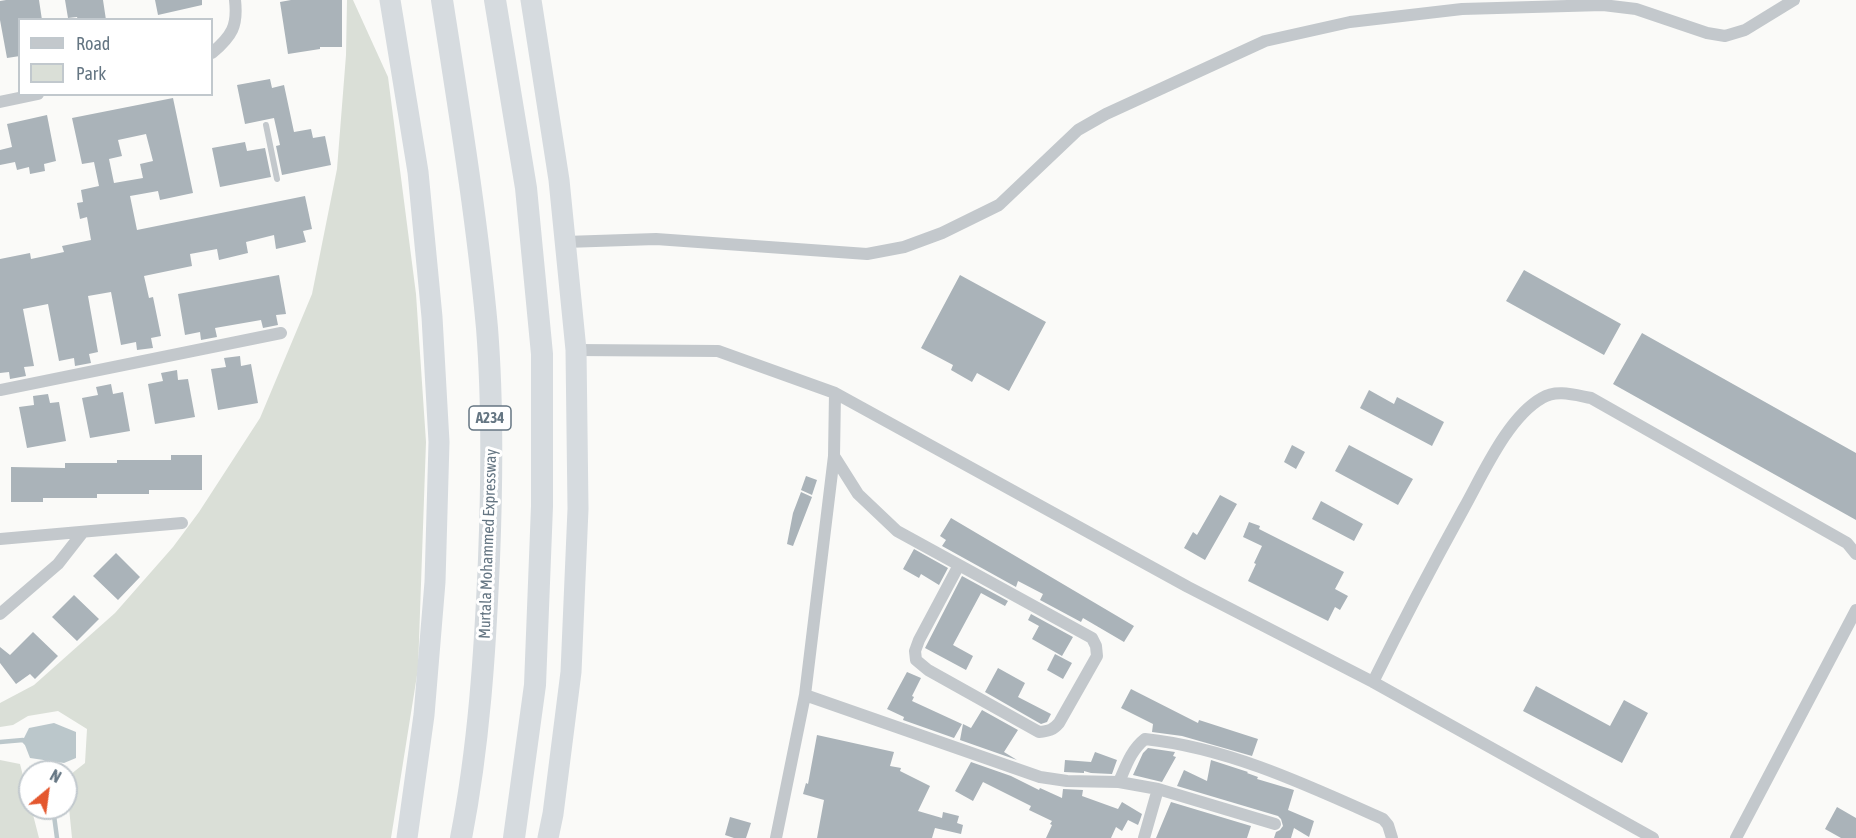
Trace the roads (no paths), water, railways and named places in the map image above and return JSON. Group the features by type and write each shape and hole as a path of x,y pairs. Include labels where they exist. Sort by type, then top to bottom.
{"highway":[{"path":"390,0 418,172 432,317 439,442 433,604 424,715 407,838"},
{"name":"Murtala Mohammed Expressway","path":"442,0 470,183 487,329 492,474 486,641 469,799 461,838"},
{"path":"495,0 525,188 542,354 542,506 535,685 514,838"},
{"path":"531,0 559,180 576,350 578,509 571,672 548,838"}],"street":[{"path":"213,52 233,30 236,14 235,0"},
{"path":"565,242 656,239 867,254 904,247 942,233 999,205 1078,130 1106,114 1266,41 1350,21 1441,11 1603,5 1636,9 1707,33 1725,36 1745,30 1794,0"},
{"path":"0,102 28,96"},
{"path":"0,390 281,333"},
{"path":"576,350 718,351 835,393 1188,587 1373,682 1653,838"},
{"path":"776,838 805,696 834,456 835,393"},
{"path":"1373,682 1410,606 1494,453 1523,411 1544,396 1568,393 1591,398 1847,543 1856,554"},
{"path":"834,456 858,494 897,531 959,565 1092,638 1097,656 1065,714 1054,729 1039,732 928,670 916,660 915,651 919,640 959,565"},
{"path":"0,539 182,523"},
{"path":"0,614 58,564 83,531"},
{"path":"1736,838 1856,610"},
{"path":"805,696 1040,777 1067,781 1119,782 1158,789 1275,824"},
{"path":"1119,782 1138,744 1145,739 1167,741 1215,753 1296,780 1383,819 1388,825 1392,838"},
{"path":"1144,838 1158,789"}],"lane":[{"path":"266,125 278,179"}],"waterway":[{"path":"0,742 23,740 26,743"},
{"path":"55,820 57,838"}]}
